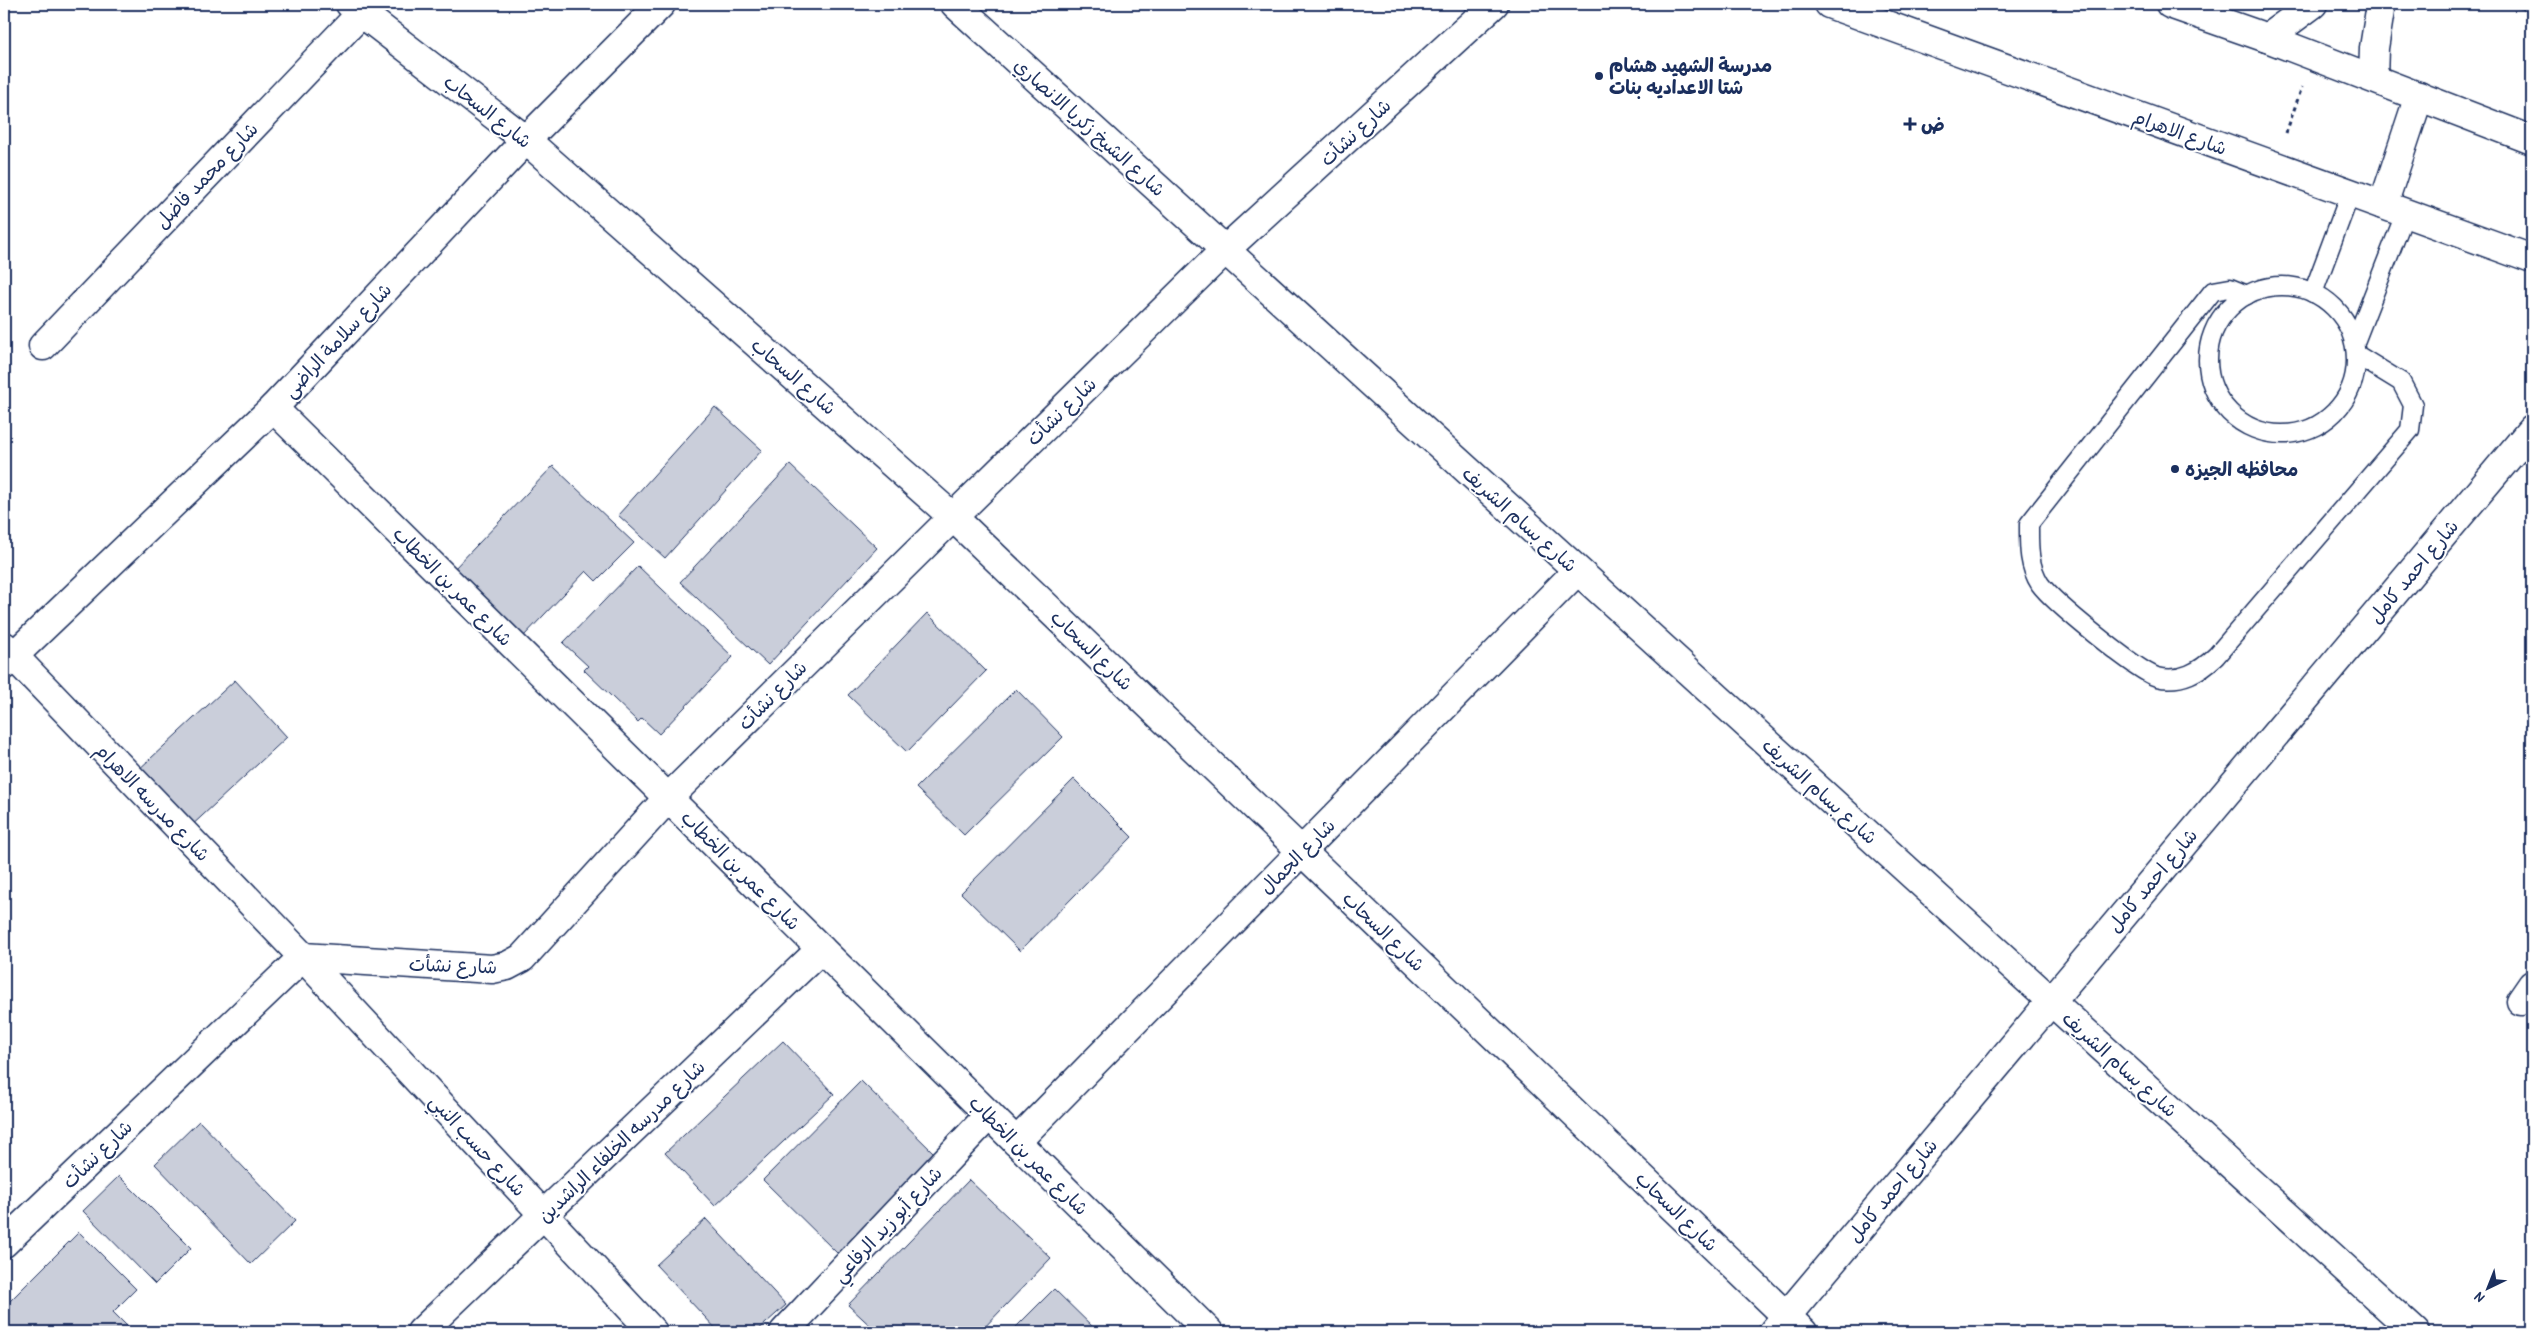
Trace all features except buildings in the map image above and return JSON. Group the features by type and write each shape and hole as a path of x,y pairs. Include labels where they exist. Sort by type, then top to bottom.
{"street":[{"name":"شارع سلامة الراضى","path":"7,656 273,408 526,140 661,4"},
{"name":"شارع الشيخ زكريا الانصاري","path":"955,4 1226,250"},
{"name":"شارع نشأت","path":"4,1243 303,957 492,969 506,966 522,958 668,798 953,517 1226,250 1494,4"},
{"name":"شارع الاهرام","path":"1829,4 1870,11 2274,167 2532,259"},
{"path":"2170,4 2267,38 2532,140"},
{"path":"2267,38 2313,4"},
{"path":"2372,78 2374,48 2382,4"},
{"name":"شارع السحاب","path":"361,7 526,140 953,517 1302,851 1787,1327"},
{"name":"شارع محمد فاضل","path":"43,346 361,7"},
{"path":"2394,210 2419,96"},
{"name":"شارع بسام الشريف","path":"1226,250 2415,1332"},
{"name":"شارع عمر بن الخطاب","path":"273,408 1209,1332"},
{"name":"شارع احمد كامل","path":"1787,1327 2051,1001 2532,429"},
{"name":"شارع الجمال","path":"1016,1142 1577,571"},
{"name":"شارع مدرسه الاهرام","path":"7,656 303,957"},
{"name":"شارع مدرسه الخلفاء الراشدين","path":"421,1332 821,949"},
{"name":"شارع حسب النبي","path":"303,957 653,1332"},
{"name":"شارع أبو زيد الرفاعي","path":"784,1332 989,1115"}],"lane":[{"path":"2313,293 2350,194"},
{"path":"2247,295 2230,288 2213,291 2029,524 2029,555 2040,583 2060,606 2138,667 2157,677 2179,678 2200,671 2216,656 2410,430 2413,405 2401,382 2356,349 2339,313 2327,301 2313,293 2279,286 2262,289 2247,295 2230,308 2217,325 2209,345 2208,366 2212,387 2223,405 2238,420 2250,427 2277,435 2299,433 2318,426 2335,413 2348,396 2355,377 2356,349 2394,210"}],"path":[{"path":"2274,167 2313,56"}],"place":[{"name":"مدرسة الشهيد هشام شتا الاعداديه بنات","path":"1599,76"},
{"name":"ض","path":"1910,124"},
{"name":"محافظه الجيزه","path":"2175,469"}]}
